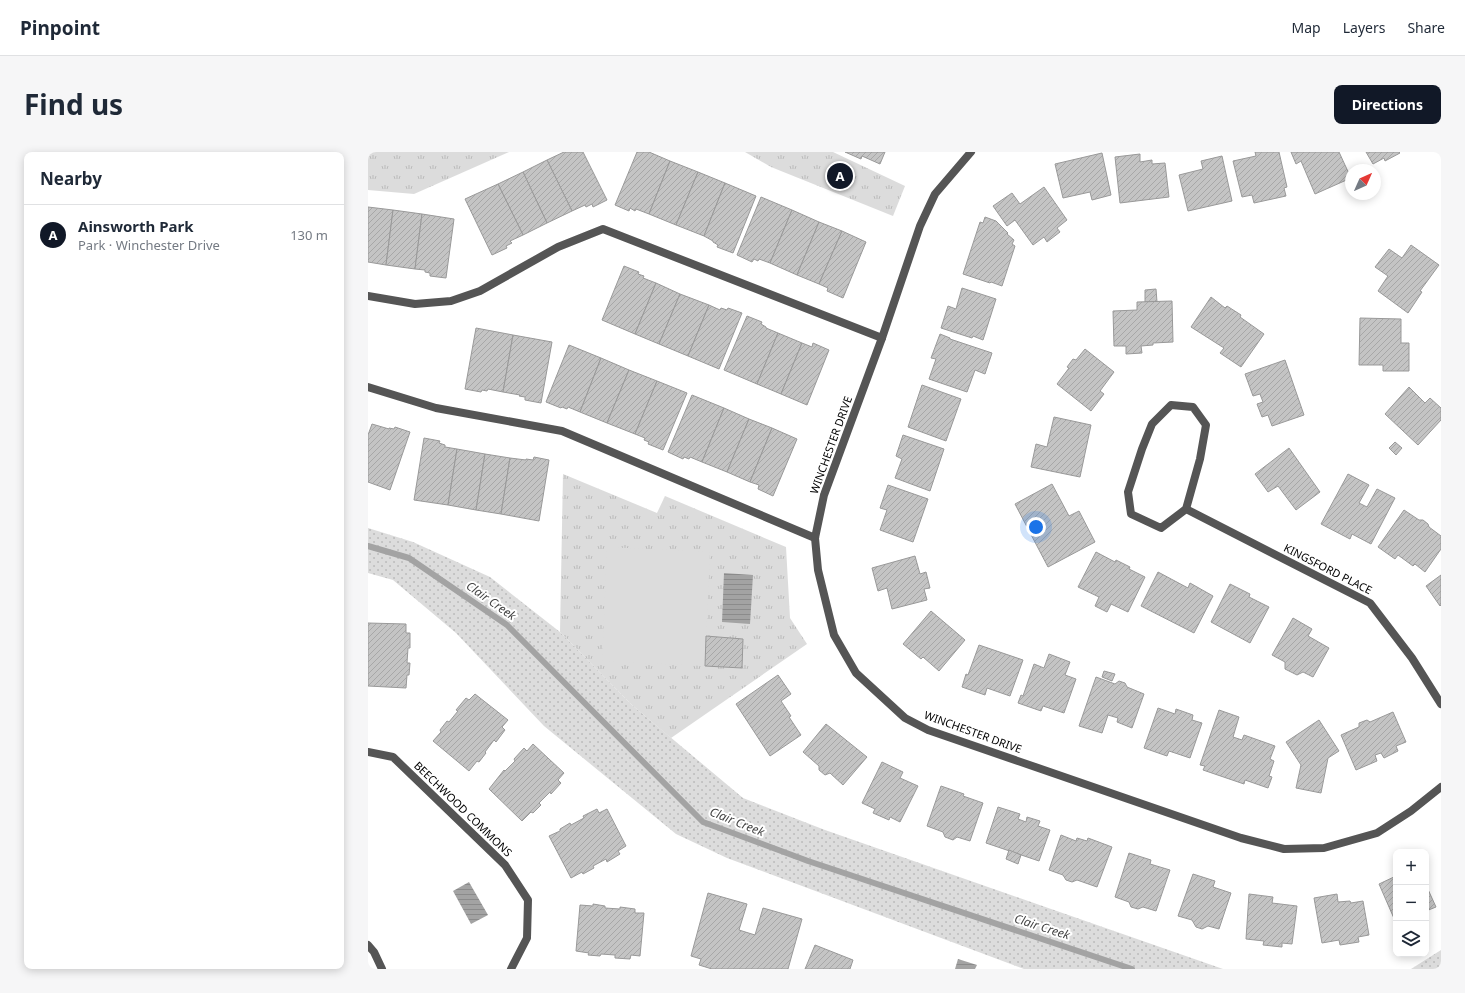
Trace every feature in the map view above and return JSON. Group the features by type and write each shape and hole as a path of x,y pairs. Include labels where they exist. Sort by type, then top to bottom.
{"street":[{"name":"WINCHESTER DRIVE","path":"971,152 935,194 920,226 882,338 824,495 815,538 818,570 834,635 856,673 906,718 928,730 1242,838 1284,849 1324,848 1377,833 1411,811 1441,787"},
{"path":"368,296 415,304 451,301 480,291 558,248 603,229 882,338"},
{"path":"368,387 436,408 562,431 815,538"},
{"path":"1171,405 1193,407 1206,425 1200,459 1186,509 1161,528 1131,514 1128,492 1142,449 1152,424 1171,405"},
{"name":"KINGSFORD PLACE","path":"1186,509 1370,603 1412,658 1441,704"},
{"name":"BEECHWOOD COMMONS","path":"368,752 393,757 505,865 528,900 527,938 511,969"},
{"path":"368,945 374,952 382,969"}],"green space":[{"path":"368,152 509,152 414,194 368,190"},
{"path":"745,152 833,152 905,186 893,216 771,167"},
{"path":"563,474 657,513 665,496 786,547 790,618 807,644 671,738 632,705 560,632"},
{"path":"368,528 413,542 490,577 560,632 632,705 743,798 825,830 1223,969 1024,969 727,858 676,834 544,726 456,633 393,580 368,573"},
{"path":"607,547 710,552 705,666 602,661"},
{"path":"1441,950 1441,969 1411,969"}],"shaded area":[{"path":"724,573 753,575 750,624 722,622"},
{"path":"469,882 488,915 471,924 453,891"},
{"path":"958,959 977,965 975,969 955,969"}],"building":[{"path":"564,152 583,152 607,200 593,207 592,204 586,207 585,205 572,211 547,160"},
{"path":"637,152 649,152 670,161 649,214 636,209 635,211 630,208 629,211 615,205"},
{"path":"845,152 885,152 880,164 862,156 861,159"},
{"path":"1255,152 1279,152 1287,187 1284,188 1286,196 1254,203 1252,195 1242,197 1233,161 1256,156"},
{"path":"1291,152 1339,152 1345,165 1345,181 1315,194 1301,161 1296,164"},
{"path":"1366,152 1400,153 1385,161 1384,158 1373,164"},
{"path":"1102,153 1111,195 1092,200 1090,192 1063,198 1055,164"},
{"path":"1140,154 1140,162 1152,160 1152,164 1165,163 1169,197 1120,203 1115,157"},
{"path":"1222,156 1232,201 1188,211 1179,175 1203,169 1201,161"},
{"path":"547,160 572,211 547,223 523,172"},
{"path":"670,161 698,172 676,225 649,214"},
{"path":"523,172 547,223 523,235 498,184"},
{"path":"698,172 725,183 704,236 676,225"},
{"path":"725,183 756,196 733,253 717,247 718,245 704,236"},
{"path":"498,184 523,235 510,241 512,243 506,246 507,248 492,255 465,199"},
{"path":"1044,187 1067,220 1057,228 1060,232 1047,242 1044,237 1033,245 1015,220 1007,226 993,206 1012,193 1020,204"},
{"path":"761,197 792,210 770,263 759,259 758,261 754,259 752,262 737,255"},
{"path":"368,207 393,210 386,265 368,262"},
{"path":"393,210 422,214 415,269 386,265"},
{"path":"792,210 819,222 797,275 770,263"},
{"path":"422,214 454,219 446,278 430,276 430,273 425,272 425,270 415,269"},
{"path":"985,217 996,221 1014,240 1012,244 1015,246 1002,286 963,274 980,222 983,223"},
{"path":"819,222 842,231 819,284 797,275"},
{"path":"842,231 866,242 843,298 827,291 828,288 819,284"},
{"path":"1411,245 1439,265 1420,291 1422,292 1408,313 1378,291 1388,276 1375,267 1389,249 1402,258"},
{"path":"624,266 639,272 638,274 644,276 643,278 656,283 635,334 602,320"},
{"path":"656,283 680,294 659,344 635,334"},
{"path":"962,288 996,299 983,340 941,328 948,306 956,309"},
{"path":"1156,289 1157,302 1145,302 1145,290"},
{"path":"680,294 709,305 688,356 659,344"},
{"path":"1211,297 1225,308 1227,306 1241,315 1240,317 1264,334 1241,367 1220,353 1224,348 1191,327"},
{"path":"1172,301 1173,342 1153,343 1153,345 1141,346 1142,353 1126,354 1126,346 1114,346 1113,311 1137,310 1137,302"},
{"path":"709,305 720,310 721,308 727,310 728,308 742,313 719,369 688,356"},
{"path":"747,316 762,322 761,324 766,328 778,333 757,384 724,370"},
{"path":"1360,318 1401,319 1401,343 1409,343 1409,371 1383,371 1383,365 1359,365"},
{"path":"476,328 513,335 503,392 488,389 487,391 482,390 481,392 465,389"},
{"path":"778,333 802,343 781,394 757,384"},
{"path":"940,334 950,339 992,353 985,374 975,370 967,392 929,379 936,359 931,358"},
{"path":"513,335 552,342 541,403 525,400 525,397 519,396 520,395 503,392"},
{"path":"802,343 812,347 813,343 829,350 807,405 781,394"},
{"path":"569,345 601,358 580,412 568,407 567,409 561,408 546,402"},
{"path":"1085,349 1114,372 1100,391 1104,394 1091,411 1057,384 1069,368 1067,367 1073,359 1076,360"},
{"path":"601,358 629,370 607,423 580,412"},
{"path":"1285,360 1304,415 1272,426 1268,415 1262,417 1257,404 1263,402 1260,394 1253,396 1245,374"},
{"path":"629,370 657,381 635,434 607,423"},
{"path":"657,381 687,393 663,450 648,444 649,442 644,440 645,438 635,434"},
{"path":"922,385 961,399 946,441 908,427"},
{"path":"1409,387 1425,403 1430,398 1441,408 1441,420 1418,445 1385,414"},
{"path":"692,395 724,408 702,462 690,457 689,459 684,457 683,459 668,452"},
{"path":"724,408 749,419 727,472 702,462"},
{"path":"1054,417 1091,425 1080,477 1031,467 1036,444 1047,447"},
{"path":"749,419 772,428 750,482 727,472"},
{"path":"372,424 389,429 394,429 395,427 410,432 390,490 368,482 368,435"},
{"path":"772,428 797,439 773,496 758,489 759,485 750,482"},
{"path":"903,435 944,449 930,491 895,478 902,459 896,456"},
{"path":"424,438 440,441 439,443 445,445 445,447 457,449 448,505 414,500"},
{"path":"1395,442 1402,448 1396,455 1389,448"},
{"path":"1289,448 1320,492 1296,510 1278,486 1268,492 1255,474"},
{"path":"457,449 485,454 476,510 448,505"},
{"path":"485,454 510,458 501,514 476,510"},
{"path":"534,457 549,460 539,521 501,514 510,458 533,460"},
{"path":"1348,474 1369,485 1359,503 1367,507 1377,489 1395,498 1371,544 1352,534 1350,539 1321,524"},
{"path":"1052,484 1069,516 1079,511 1095,542 1048,567 1015,504"},
{"path":"888,485 928,499 913,542 880,530 887,510 880,508"},
{"path":"1404,510 1419,520 1423,520 1429,527 1441,536 1441,549 1425,572 1415,564 1413,566 1398,555 1395,559 1378,547"},
{"path":"1096,552 1115,562 1116,560 1130,567 1129,569 1145,577 1128,612 1111,604 1107,612 1095,606 1099,597 1078,587"},
{"path":"915,556 920,574 926,572 930,588 924,589 927,600 892,609 887,588 878,591 872,568"},
{"path":"1158,572 1188,588 1190,583 1213,596 1194,633 1141,606"},
{"path":"1441,575 1441,605 1440,606 1426,586"},
{"path":"1230,584 1250,594 1249,597 1269,607 1250,643 1211,622"},
{"path":"931,611 965,640 939,671 923,657 921,659 903,644"},
{"path":"1293,618 1312,629 1308,636 1329,648 1313,677 1303,672 1297,675 1285,669 1285,662 1272,655"},
{"path":"368,623 406,624 406,633 410,633 410,648 408,648 407,663 410,663 406,688 368,686"},
{"path":"706,636 743,639 742,668 705,666"},
{"path":"979,645 1023,660 1010,696 987,688 985,695 962,687"},
{"path":"1049,654 1070,662 1065,675 1076,679 1064,713 1043,706 1041,711 1018,703 1021,695 1023,696 1034,664 1044,668"},
{"path":"1104,671 1115,674 1112,681 1102,677"},
{"path":"778,675 791,694 781,701 791,716 789,717 801,735 770,756 736,704"},
{"path":"1096,677 1115,684 1119,681 1125,683 1127,687 1144,694 1132,728 1117,722 1118,718 1108,715 1102,733 1079,726"},
{"path":"475,694 508,720 502,727 505,730 496,742 494,740 479,762 477,761 469,771 433,741 441,732 440,730 447,721 449,722 458,711 456,710 466,698 469,700"},
{"path":"1158,708 1175,714 1176,709 1193,715 1192,720 1202,723 1190,758 1169,751 1167,756 1144,748"},
{"path":"1219,710 1239,717 1233,737 1242,740 1244,735 1275,746 1270,759 1274,761 1269,776 1272,777 1268,788 1245,780 1244,784 1203,770 1205,766 1200,765"},
{"path":"1393,712 1406,742 1396,746 1398,751 1384,758 1381,753 1375,755 1377,761 1356,770 1341,735 1359,727 1359,723 1367,720 1370,722"},
{"path":"1319,720 1339,751 1328,758 1321,793 1296,788 1301,765 1286,742"},
{"path":"826,724 867,757 843,785 830,773 825,775 819,770 819,766 803,752"},
{"path":"533,744 564,773 558,780 561,783 551,794 550,792 539,803 541,805 533,813 531,812 522,821 489,789 504,770 505,771 515,761 514,759 524,748 527,751"},
{"path":"882,762 903,772 900,778 918,786 900,822 890,817 889,820 873,813 875,809 862,803"},
{"path":"941,786 964,794 963,796 983,803 970,841 957,837 953,840 945,837 943,832 927,826"},
{"path":"998,807 1020,814 1018,819 1026,822 1027,817 1040,821 1038,826 1050,830 1039,861 986,843"},
{"path":"597,809 599,813 607,809 626,846 618,851 620,854 607,862 606,859 593,866 594,868 583,874 582,872 571,878 549,836 560,831 560,829 570,823 571,825 584,818 583,816"},
{"path":"1061,835 1076,841 1077,838 1087,841 1088,838 1112,847 1097,887 1077,880 1072,882 1066,880 1063,875 1049,870"},
{"path":"1009,850 1021,855 1018,864 1006,859"},
{"path":"1129,853 1151,860 1150,864 1170,870 1156,911 1143,907 1138,909 1131,907 1129,902 1115,897"},
{"path":"1193,874 1215,881 1213,887 1231,893 1219,929 1208,926 1202,929 1196,927 1192,920 1178,916"},
{"path":"1393,877 1393,916 1379,884"},
{"path":"1429,892 1436,907 1429,910"},
{"path":"708,893 747,904 739,930 755,935 763,908 802,919 788,969 712,969 699,965 701,959 691,956"},
{"path":"1249,894 1273,897 1272,903 1297,906 1292,944 1282,943 1282,947 1263,945 1264,941 1246,939"},
{"path":"1337,894 1338,902 1350,901 1351,903 1363,901 1369,935 1358,937 1359,942 1340,945 1339,940 1322,943 1314,898"},
{"path":"593,904 605,906 605,908 620,909 620,907 635,909 635,913 644,913 640,956 631,955 630,959 615,958 615,955 588,955 589,953 576,951 580,905 593,906"},
{"path":"815,945 853,960 850,969 805,969"}],"waterway":[{"name":"Clair Creek","path":"368,546 409,558 507,625 703,822 808,861 1132,969"}],"place":[{"name":"Ainsworth Park","path":"840,176"}]}
